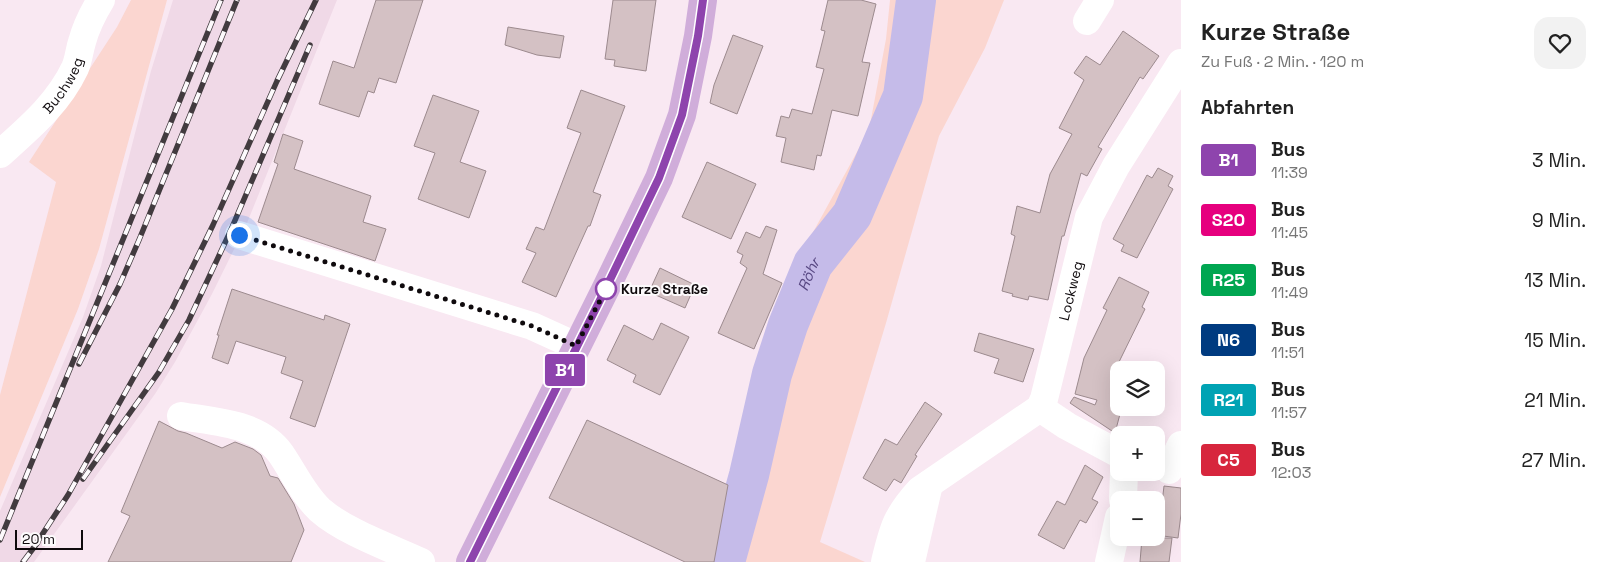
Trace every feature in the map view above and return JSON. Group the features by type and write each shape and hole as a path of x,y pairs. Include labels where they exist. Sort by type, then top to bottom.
{"main road":[{"path":"470,562 659,178 682,115 698,36 702,0"}],"street":[{"name":"Buchweg","path":"0,154 50,108 58,96 80,56 80,45 86,28 101,0"},
{"name":"Lockweg","path":"1040,408 1044,399 1089,217 1116,166 1181,63"},
{"path":"239,235 532,326 576,346"},
{"path":"885,562 896,521 908,503 929,484 1040,408 1067,426 1110,449"},
{"path":"181,416 245,428 255,432 270,442 280,452 298,483 321,510 352,530 422,562"},
{"path":"1169,469 1181,444"},
{"path":"911,562 929,484"},
{"path":"1109,562 1113,546"}],"shaded area":[{"path":"131,0 167,0 99,249 78,309 0,497 0,395 56,182 29,162 117,27"},
{"path":"173,0 337,0 247,223 212,294 175,362 155,394 34,562 0,562 0,511 83,317 101,266 151,71"},
{"path":"890,0 1004,0 985,48 939,136 886,323 820,542 865,562 731,562 748,459 800,256 869,130 886,39"}],"building":[{"path":"376,0 423,0 396,83 379,78 374,93 368,91 359,117 319,104 333,61 354,68"},
{"path":"613,0 656,0 646,71 614,66 615,60 605,59"},
{"path":"828,0 861,0 876,4 862,62 870,63 858,116 832,110 821,156 817,155 814,170 781,162 786,138 776,136 781,116 789,118 792,109 812,114 824,69 816,67 825,31 821,30"},
{"path":"508,27 564,36 560,58 537,55 505,45"},
{"path":"1123,31 1159,56 1143,79 1140,77 1098,147 1102,149 1087,176 1081,173 1064,236 1062,236 1048,300 1029,296 1028,300 1012,296 1013,294 1002,291 1015,236 1011,234 1017,206 1040,213 1050,174 1072,134 1059,128 1084,80 1074,73 1086,56 1100,65"},
{"path":"733,35 763,46 737,114 710,103 714,85"},
{"path":"581,90 625,106 593,192 601,195 590,226 588,226 556,297 522,282 536,253 526,249 536,227 544,230 581,133 567,128"},
{"path":"433,95 479,111 460,162 486,171 469,218 418,199 435,153 414,146"},
{"path":"283,134 303,141 294,169 371,196 363,222 386,229 375,261 258,222 278,164 274,162"},
{"path":"707,162 756,184 731,239 682,217"},
{"path":"1158,168 1173,176 1168,186 1173,189 1137,258 1121,251 1124,245 1113,239 1147,175 1152,178"},
{"path":"766,226 777,230 763,274 782,283 754,349 718,333 747,268 740,263 743,255 737,252 746,232 760,238"},
{"path":"660,268 695,285 685,308 649,292"},
{"path":"1119,277 1149,292 1142,307 1145,309 1119,361 1110,361 1110,416 1119,416 1117,426 1110,426 1110,430 1070,403 1074,397 1095,405 1097,400 1075,394 1084,358 1107,310 1103,308"},
{"path":"232,289 324,320 325,315 350,324 315,427 290,418 303,381 281,373 286,357 236,341 228,364 212,358 219,335 217,335"},
{"path":"661,323 689,337 660,395 633,382 636,375 607,360 624,325 653,340"},
{"path":"979,333 1034,349 1023,382 994,373 999,359 974,351"},
{"path":"925,402 942,414 915,455 917,456 901,483 894,479 886,491 863,478 885,439 897,445"},
{"path":"587,420 728,485 714,562 685,562 549,498"},
{"path":"159,421 178,431 222,448 235,442 253,449 261,455 270,476 278,478 294,504 304,530 291,562 108,562 130,516 121,512"},
{"path":"1085,465 1103,477 1092,499 1098,502 1086,523 1080,520 1064,549 1038,535 1057,501 1065,505"},
{"path":"1164,486 1181,488 1181,514 1178,538 1165,536 1165,491 1163,491"},
{"path":"1165,538 1172,538 1169,562 1140,562 1141,546 1165,546"}],"waterway":[{"name":"Röhr","path":"725,562 749,475 772,374 788,325 813,264 852,215 903,96 916,0"}],"railway":[{"path":"0,540 221,0"},
{"path":"79,364 120,284 237,0"},
{"path":"34,547 68,495 172,309 213,225 277,81 316,0"},
{"path":"83,479 159,372 189,320 230,232 310,45"},
{"path":"23,562 38,542"}],"bus line":[{"name":"B1","path":"470,562 659,178 682,115 698,36 703,0"}],"place":[{"name":"Kurze Straße","path":"606,289"}],"route":[{"path":"239,235 532,326 576,346 606,289"}]}
